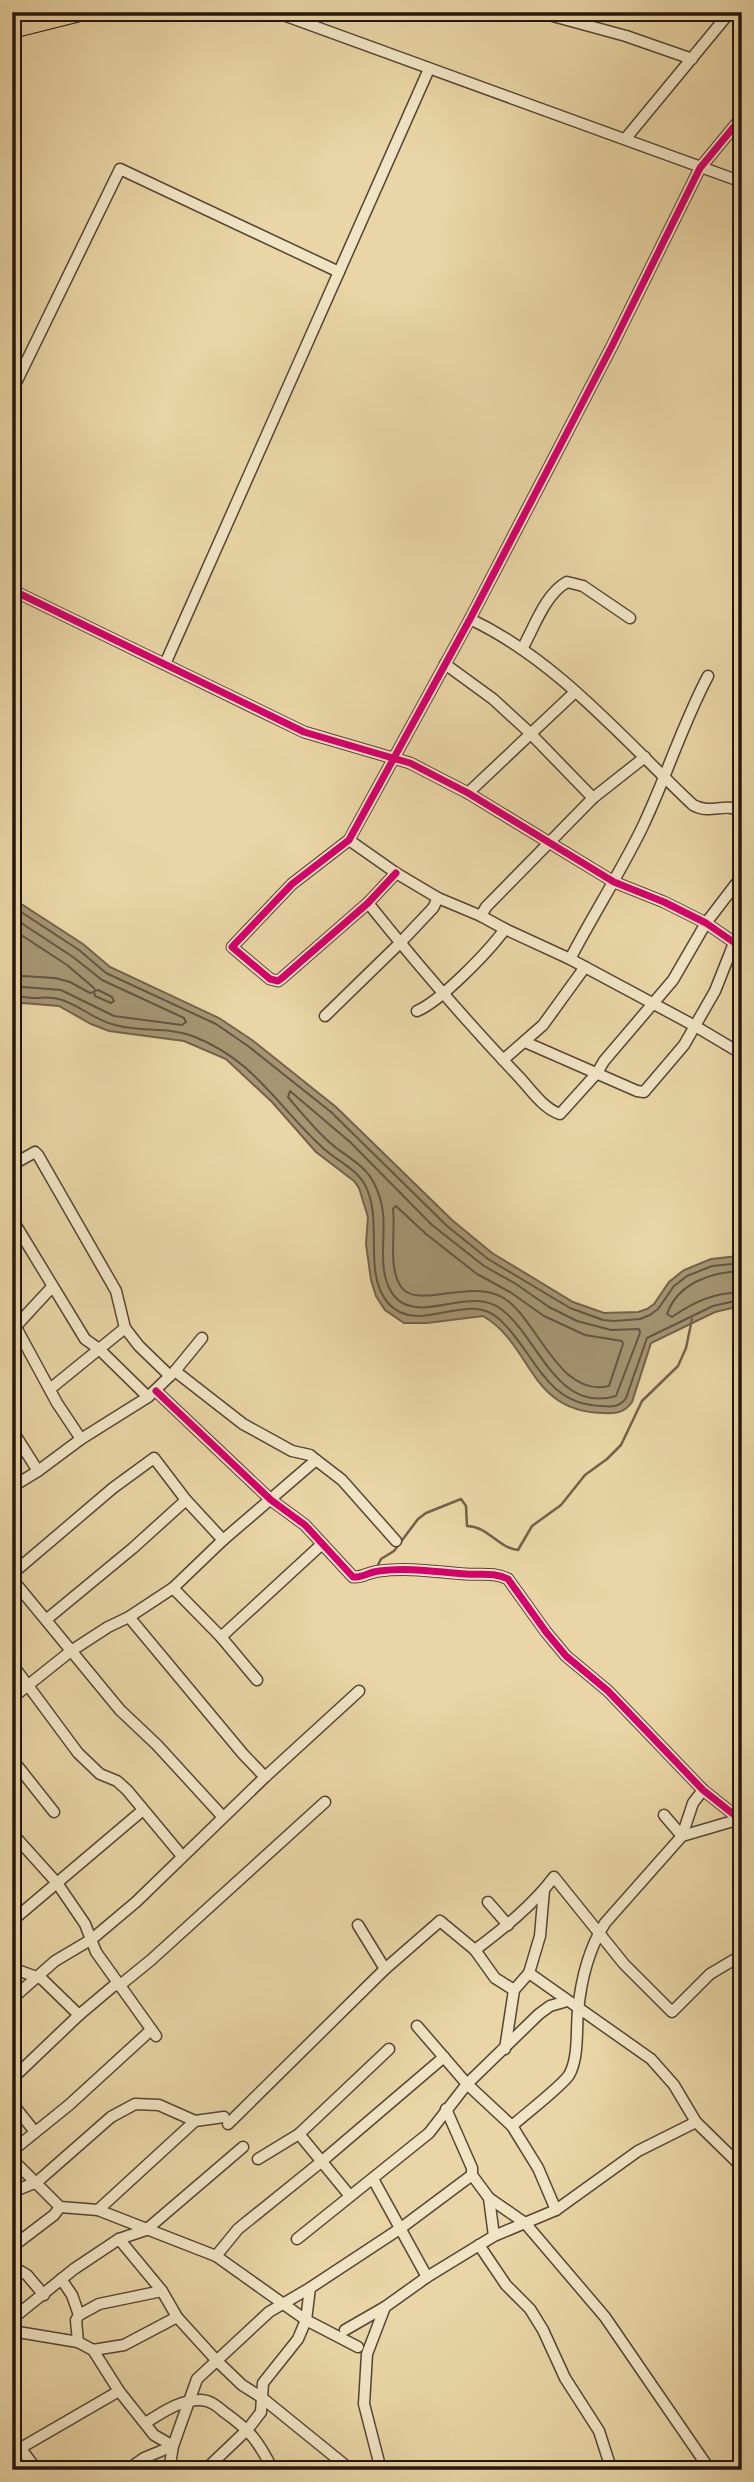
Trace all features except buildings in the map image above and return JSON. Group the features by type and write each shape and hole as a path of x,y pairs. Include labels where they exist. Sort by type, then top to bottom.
{"main road":[{"path":"12,30 84,12"}],"street":[{"path":"275,12 742,182"},
{"path":"538,12 626,36 692,59"},
{"path":"626,138 730,12"},
{"path":"165,664 429,69"},
{"path":"396,873 368,903 278,981 270,979 232,947 292,884 349,840 470,619 612,346 700,168 742,117"},
{"path":"14,383 120,169 339,272"},
{"path":"522,649 558,586 567,582 583,586 630,618"},
{"path":"12,590 304,732 410,762 468,793 614,882 706,923 738,946 684,1045 644,1092 525,1042"},
{"path":"470,619 522,649 575,692 645,757 663,778 701,809 707,811 724,807 736,808 742,813"},
{"path":"445,664 493,699 593,798"},
{"path":"570,959 643,825 695,700 708,676"},
{"path":"468,793 575,692"},
{"path":"481,916 486,907 593,798 645,757"},
{"path":"349,840 438,898 570,959 742,1054"},
{"path":"368,903 503,1060 547,1106 559,1114 597,1073 604,1061 673,980 706,923 742,876"},
{"path":"325,1016 400,943 433,908 438,898"},
{"path":"417,1011 443,992 490,949 505,929"},
{"path":"503,1060 543,1025 585,967"},
{"path":"12,1165 35,1153 38,1155 116,1291 125,1328 139,1346 243,1424 292,1451 310,1455 342,1480 396,1541"},
{"path":"12,1219 85,1339 152,1394 271,1500 306,1525 353,1577 360,1578 379,1571 424,1569 464,1574 499,1574 508,1578 566,1656 608,1691 703,1790 741,1820"},
{"path":"52,1287 14,1323 81,1439"},
{"path":"50,1389 125,1328"},
{"path":"12,1487 152,1394 202,1338"},
{"path":"12,1430 38,1471"},
{"path":"223,1540 186,1500 154,1458 113,1488 12,1577 120,1710 157,1745 223,1817"},
{"path":"12,1698 71,1651 108,1627 129,1618 173,1588 223,1540 316,1460"},
{"path":"47,1619 186,1500"},
{"path":"221,1637 322,1544"},
{"path":"173,1588 221,1637 257,1680"},
{"path":"129,1618 265,1777"},
{"path":"12,1664 78,1753 100,1774 117,1781 127,1790 182,1856"},
{"path":"12,1999 136,1902 265,1777 359,1691"},
{"path":"12,1759 54,1812"},
{"path":"512,2126 568,2075 575,2053 578,2008 586,1963 599,1932 682,1836 693,1803 703,1790"},
{"path":"12,2079 79,2015 151,1960 325,1802"},
{"path":"12,1921 143,1810"},
{"path":"664,1815 682,1836"},
{"path":"682,1836 741,1820"},
{"path":"12,1833 57,1883 86,1924 96,1952 154,2033 12,2151"},
{"path":"475,1951 508,1925 554,1877 624,1964 672,2012 710,1974 742,1955"},
{"path":"505,2049 514,1990 529,1973 540,1937 544,1890"},
{"path":"488,1902 508,1925"},
{"path":"12,2192 37,2182 111,2117 135,2104 159,2105 195,2121 226,2121 385,1969 440,1921 475,1951 495,1978 514,1990"},
{"path":"358,1925 385,1969"},
{"path":"12,1968 37,1977 49,1985 79,2015"},
{"path":"529,1973 651,2059 674,2085 696,2122 742,2167"},
{"path":"297,2239 429,2133 467,2084 539,2014 550,2006 567,2001"},
{"path":"417,2026 467,2084 512,2126 538,2168 556,2210"},
{"path":"258,2159 299,2134 389,2049"},
{"path":"216,2256 238,2229 444,2057"},
{"path":"12,2103 35,2132"},
{"path":"446,2109 472,2168 472,2175 489,2198 525,2223 605,2317 710,2470"},
{"path":"98,2210 195,2121"},
{"path":"345,2330 494,2236 556,2210 638,2151 696,2122"},
{"path":"299,2134 350,2196"},
{"path":"12,2319 61,2279 119,2239 146,2230 243,2147"},
{"path":"12,2159 60,2207 98,2210 216,2256 306,2320 358,2347"},
{"path":"169,2470 173,2446 197,2379 270,2312 401,2228 472,2175"},
{"path":"373,2179 427,2277"},
{"path":"489,2198 494,2236"},
{"path":"12,2247 54,2215 60,2207"},
{"path":"119,2239 162,2291 177,2317 216,2361 242,2385 261,2397 351,2470"},
{"path":"479,2245 506,2285 530,2309 544,2330 565,2378 599,2431 609,2462"},
{"path":"12,2266 27,2275 44,2295"},
{"path":"61,2279 72,2295 79,2315"},
{"path":"205,2470 248,2429 261,2412 263,2384 268,2374 293,2347 306,2320 310,2288"},
{"path":"78,2342 75,2320 79,2315 99,2304 162,2291"},
{"path":"381,2470 364,2404 367,2354 385,2307"},
{"path":"93,2350 124,2345 177,2317"},
{"path":"12,2331 78,2342 93,2350 118,2391 154,2435 173,2446"},
{"path":"16,2450 118,2391"},
{"path":"145,2423 171,2407 202,2400 213,2403 248,2429 273,2470"},
{"path":"12,2437 16,2450 37,2470"},
{"path":"127,2470 144,2458 173,2446"}],"water":[{"path":"12,898 83,944 110,967 219,1018 252,1040 336,1107 452,1220 492,1253 573,1302 604,1313 638,1312 654,1304 669,1282 684,1270 711,1259 742,1256 742,1309 715,1312 651,1343 632,1402 620,1412 613,1413 579,1410 560,1402 546,1390 499,1328 483,1316 404,1323 385,1310 376,1296 366,1244 368,1217 359,1188 354,1181 316,1152 272,1102 226,1059 184,1041 109,1031 59,1006 23,1003 12,1006"}],"waterway":[{"path":"377,1567 381,1559 394,1551 418,1519 461,1499 466,1506 467,1526 481,1529 518,1550 532,1526 561,1505 585,1475 621,1445 642,1401 678,1366 686,1348 692,1319"}],"cycle path":[{"path":"396,873 368,903 278,981 270,979 232,947 292,884 349,840 470,619 612,346 700,168 742,117"},
{"path":"12,590 304,732 410,763 468,793 614,882 706,923 742,948"},
{"path":"156,1391 271,1500 305,1525 353,1577 379,1571 422,1570 493,1575 508,1579 566,1656 608,1691 703,1790 742,1821"}]}
